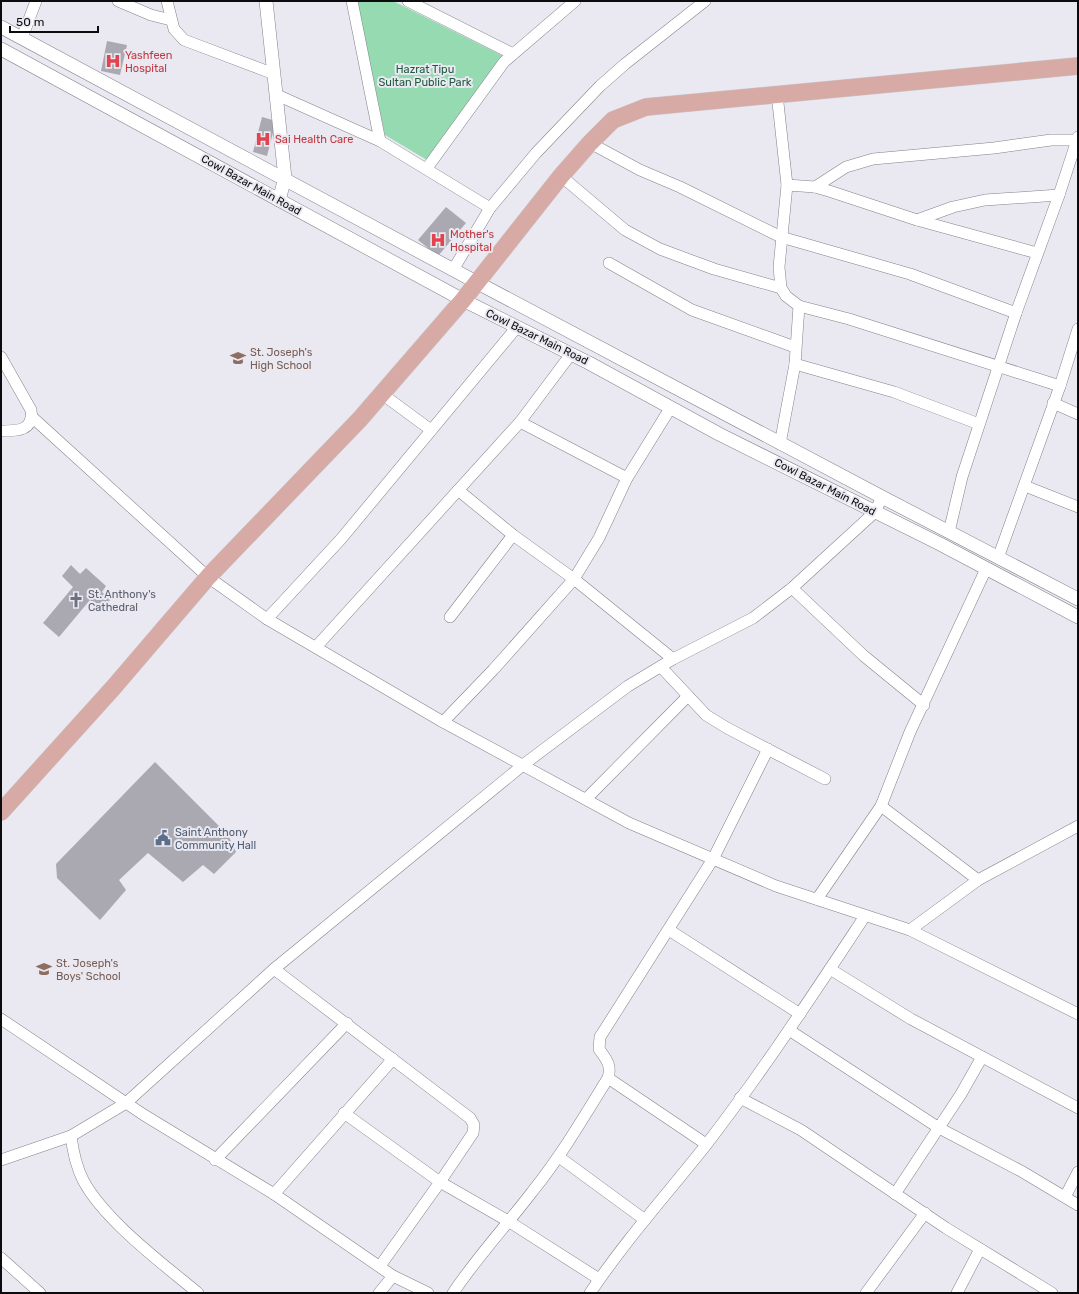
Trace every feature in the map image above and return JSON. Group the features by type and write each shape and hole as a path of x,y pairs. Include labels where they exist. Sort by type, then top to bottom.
{"main road":[{"path":"1,812 113,688 208,577 355,425 462,300 561,176 590,143 613,120 646,107 1078,66"}],"street":[{"path":"22,38 36,1"},
{"path":"118,1 151,15 171,20"},
{"path":"167,1 174,29 184,40 274,74"},
{"path":"266,1 285,178 278,200"},
{"path":"352,1 380,141"},
{"path":"408,1 513,54"},
{"path":"453,270 490,208 536,153 600,86 705,1"},
{"path":"427,168 504,62 570,2"},
{"name":"Cowl Bazar Main Road","path":"1,27 780,444 1078,599"},
{"name":"Cowl Bazar Main Road","path":"1,49 462,300 571,354 671,408 1078,617"},
{"path":"777,94 787,185 779,267 781,288 786,296 799,306 849,319 1060,386"},
{"path":"277,95 380,141 427,168 490,208"},
{"path":"815,187 846,167 873,159 994,148 1051,140 1078,138 1060,194 1016,313 1000,366 979,424 962,477 949,532"},
{"path":"590,143 640,170 680,187 781,237 910,274 1016,313"},
{"path":"561,176 625,230 660,249 714,269 781,288"},
{"path":"787,185 815,187 917,220 1037,253"},
{"path":"917,220 954,207 985,200 1060,194"},
{"path":"609,263 692,310 795,347"},
{"path":"780,444 795,364 799,306"},
{"path":"267,620 341,539 517,327"},
{"path":"998,558 1025,486 1053,403 1076,344 1078,329"},
{"path":"316,647 520,422 571,354"},
{"path":"1,357 31,410 32,417 30,423 22,429 1,431"},
{"path":"795,364 894,392 979,424"},
{"path":"382,394 431,430"},
{"path":"1053,403 1078,414"},
{"path":"443,722 493,670 574,579 599,538 627,478 671,408"},
{"path":"32,417 208,577 267,620 316,647 443,722 629,823 776,886 910,930 1078,1014"},
{"path":"520,422 627,478"},
{"path":"1025,486 1078,507"},
{"path":"458,490 513,535 574,579 673,659"},
{"path":"1,1160 71,1136 126,1103 274,969 523,765 628,686 673,659 752,618 792,588 875,512 882,497"},
{"path":"450,617 513,535"},
{"path":"817,899 882,806 910,732 986,569"},
{"path":"792,588 864,656 924,704"},
{"path":"661,667 706,715 825,779"},
{"path":"586,799 688,696"},
{"path":"453,1293 472,1265 559,1157 608,1078 611,1070 609,1063 599,1049 600,1037 713,859 768,749"},
{"path":"882,806 978,880"},
{"path":"910,930 978,880 1078,826"},
{"path":"590,1293 599,1279 706,1144 740,1098 800,1014 865,916"},
{"path":"669,930 800,1014"},
{"path":"274,969 470,1118 474,1125 473,1133 380,1266"},
{"path":"830,970 911,1019 1078,1108"},
{"path":"1,1019 126,1103 215,1160 274,1194 380,1266 392,1276 428,1293"},
{"path":"215,1160 347,1023"},
{"path":"789,1030 939,1128 1021,1171 1078,1205"},
{"path":"896,1194 962,1094 982,1057"},
{"path":"274,1194 393,1058"},
{"path":"608,1078 706,1144"},
{"path":"740,1098 801,1130 980,1249 1052,1293"},
{"path":"344,1114 440,1182 508,1221 599,1279"},
{"path":"71,1136 74,1159 84,1181 101,1207 149,1252 198,1293"},
{"path":"559,1157 645,1220"},
{"path":"1065,1197 1078,1172"},
{"path":"866,1293 925,1213"},
{"path":"957,1293 980,1249"},
{"path":"1,1258 40,1293"},
{"path":"380,1293 392,1276"}],"green space":[{"name":"Hazrat Tipu Sultan Public Park","path":"357,1 393,1 503,56 427,160 385,135"}],"building":[{"path":"107,41 127,45 120,75 101,71"},
{"path":"262,117 276,121 267,156 253,152"},
{"path":"446,207 466,223 438,256 418,240"},
{"path":"71,565 80,574 86,568 106,586 102,592 110,600 101,610 90,600 59,637 43,623 73,587 62,576"},
{"path":"155,762 228,835 236,852 214,874 203,865 183,882 148,853 119,880 126,890 100,920 57,878 56,864"}],"place":[{"name":"Yashfeen Hospital","path":"113,61"},
{"name":"Sai Health Care","path":"263,139"},
{"name":"Mother's Hospital","path":"438,240"},
{"name":"St. Joseph's High School","path":"238,358"},
{"name":"St. Anthony's Cathedral","path":"76,600"},
{"name":"Saint Anthony Community Hall","path":"163,838"},
{"name":"St. Joseph's Boys' School","path":"44,969"}]}
